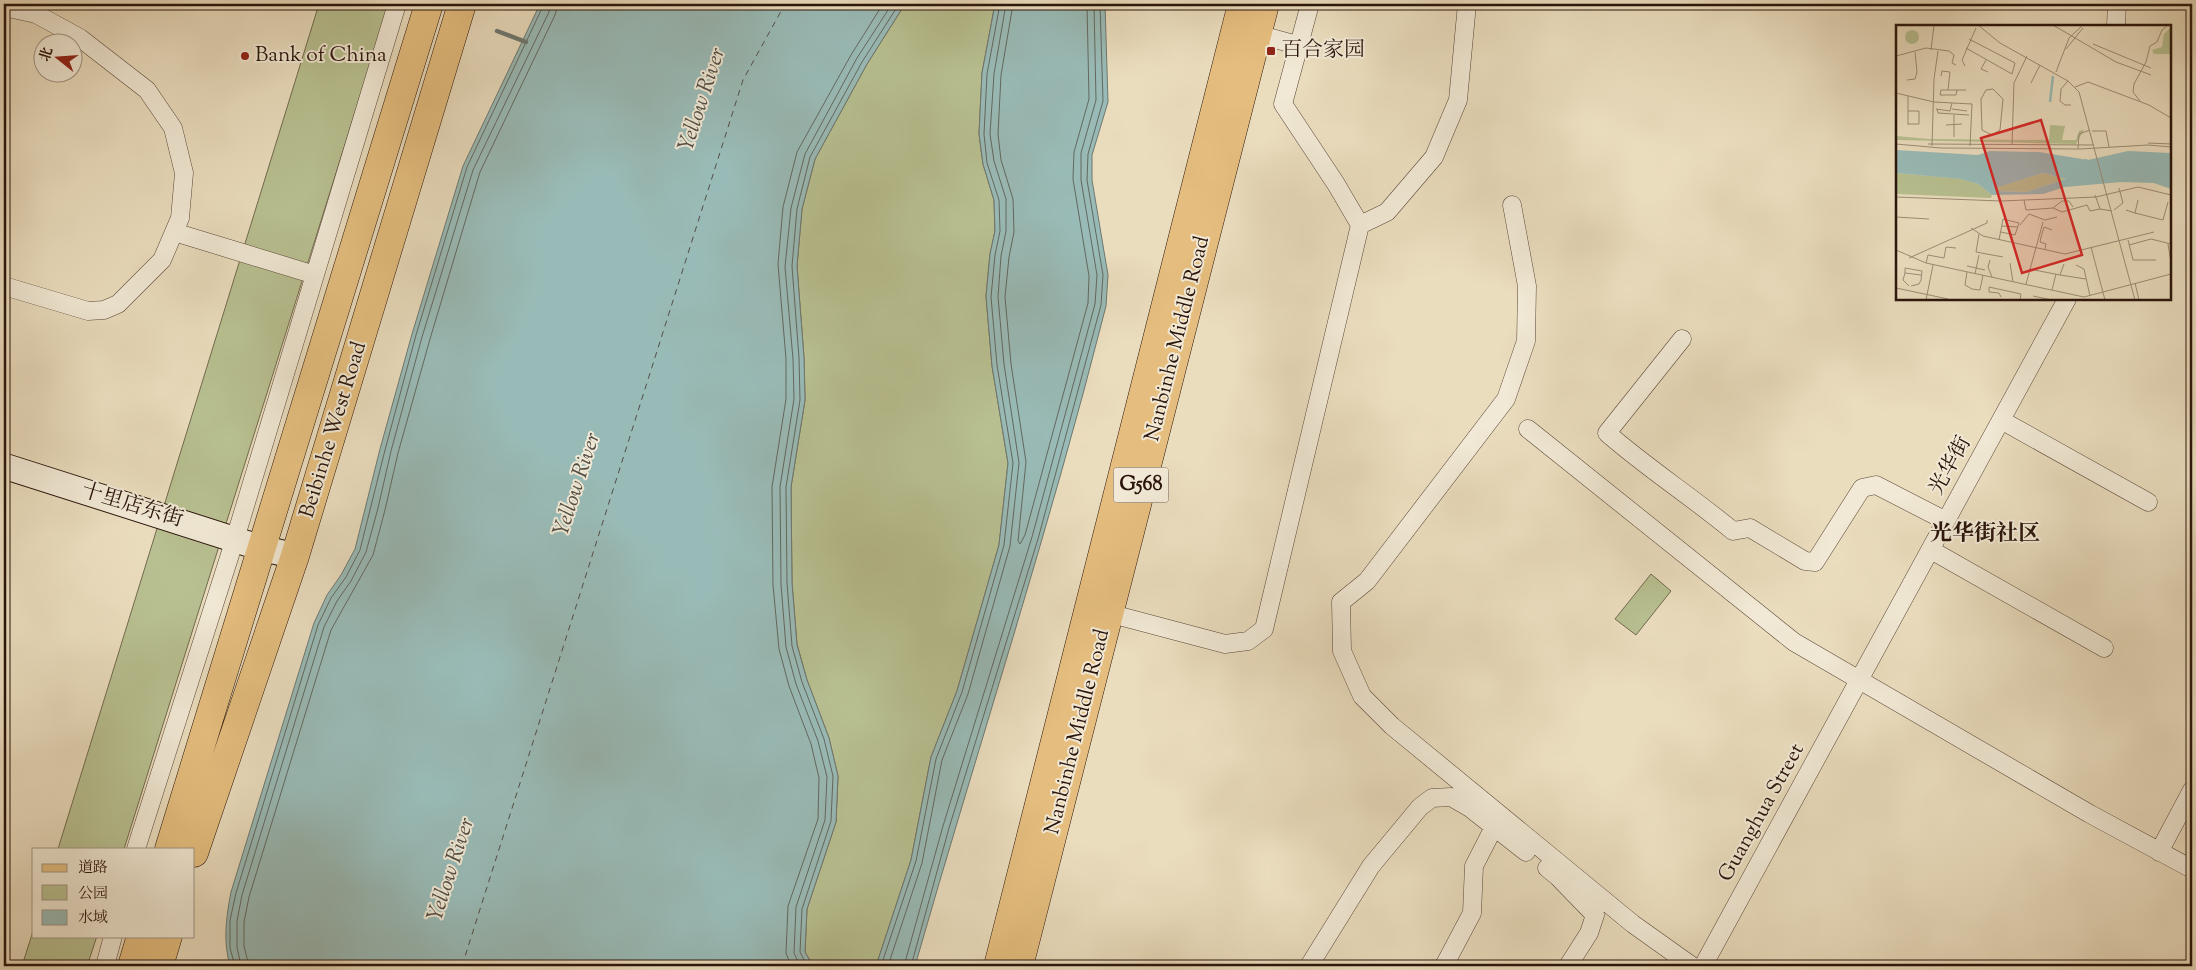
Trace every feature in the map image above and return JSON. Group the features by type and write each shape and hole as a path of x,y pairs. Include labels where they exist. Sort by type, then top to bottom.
{"main road":[{"name":"Beibinhe West Road","path":"168,848 429,4"},
{"name":"Beibinhe West Road","path":"195,850 295,556 462,4"},
{"name":"Nanbinhe Middle Road","path":"998,966 1242,4"},
{"name":"Nanbinhe Middle Road","path":"1019,966 1264,4"},
{"path":"132,966 140,938"},
{"path":"159,966 167,938"}],"street":[{"path":"136,848 235,539 397,4"},
{"path":"1108,613 1225,644 1248,641 1264,629 1360,225 1336,184 1283,104 1297,45 1310,4"},
{"path":"1360,225 1387,212 1434,156 1458,100 1467,4"},
{"path":"2116,4 2116,25"},
{"path":"4,7 36,14 80,38 148,90 172,128 184,173 180,218 162,260 118,304 104,310 88,311 4,286"},
{"path":"1257,34 1297,45"},
{"path":"1512,205 1527,286 1526,341 1506,399 1367,581 1341,602 1342,651 1362,696 1392,726 1633,924 1692,966"},
{"path":"174,232 315,275"},
{"name":"光华街","path":"1860,680 2066,300"},
{"path":"1682,339 1607,433 1644,465 1709,511 1733,531 1750,528 1805,561 1815,562 1862,488 1876,485 1946,521"},
{"path":"2001,420 2148,502"},
{"path":"1528,429 1794,642 2159,852 2192,869"},
{"name":"十里店东街","path":"4,466 261,548 295,556"},
{"path":"1931,550 2104,648"},
{"name":"Guanghua Street","path":"1703,966 1860,680"},
{"path":"2159,852 2192,790"},
{"path":"1309,966 1371,866 1420,807 1432,798 1451,797 1470,808 1558,877 1595,915 1589,932 1568,966"},
{"path":"1444,966 1472,913 1474,866 1494,827"},
{"path":"105,966 112,938"}],"green space":[{"path":"319,4 389,4 124,848 58,848"},
{"path":"905,4 995,4 982,73 979,134 983,164 994,200 995,231 990,254 986,296 992,366 1008,463 999,545 957,691 931,757 911,860 876,966 813,966 805,952 807,909 836,822 838,776 829,738 807,680 797,644 792,583 791,487 805,400 804,358 797,266 802,209 815,159 867,64"},
{"path":"1651,574 1671,591 1636,635 1615,619"},
{"path":"32,934 32,938 96,938 87,966 22,966"}],"water":[{"name":"Yellow River","path":"540,4 905,4 867,64 815,159 802,209 797,266 804,358 805,400 791,487 792,583 797,645 807,680 829,738 838,776 836,822 807,909 805,952 813,966 230,966 226,948 226,929 231,892 314,623 327,595 341,575 355,549 412,334 463,166"},
{"path":"995,4 1105,4 1108,102 1092,155 1092,180 1108,275 1106,306 1038,554 915,966 876,966 911,860 931,757 957,691 999,545 1008,463 992,366 986,296 990,254 995,231 994,200 983,164 979,134 982,73"}],"waterway":[{"path":"497,31 526,42"}],"ferry route":[{"path":"462,966 743,80 785,4"}],"place":[{"name":"百合家园","path":"1271,51"},
{"name":"Bank of China","path":"245,56"}],"district":[{"name":"光华街社区","path":"1985,535"}]}
